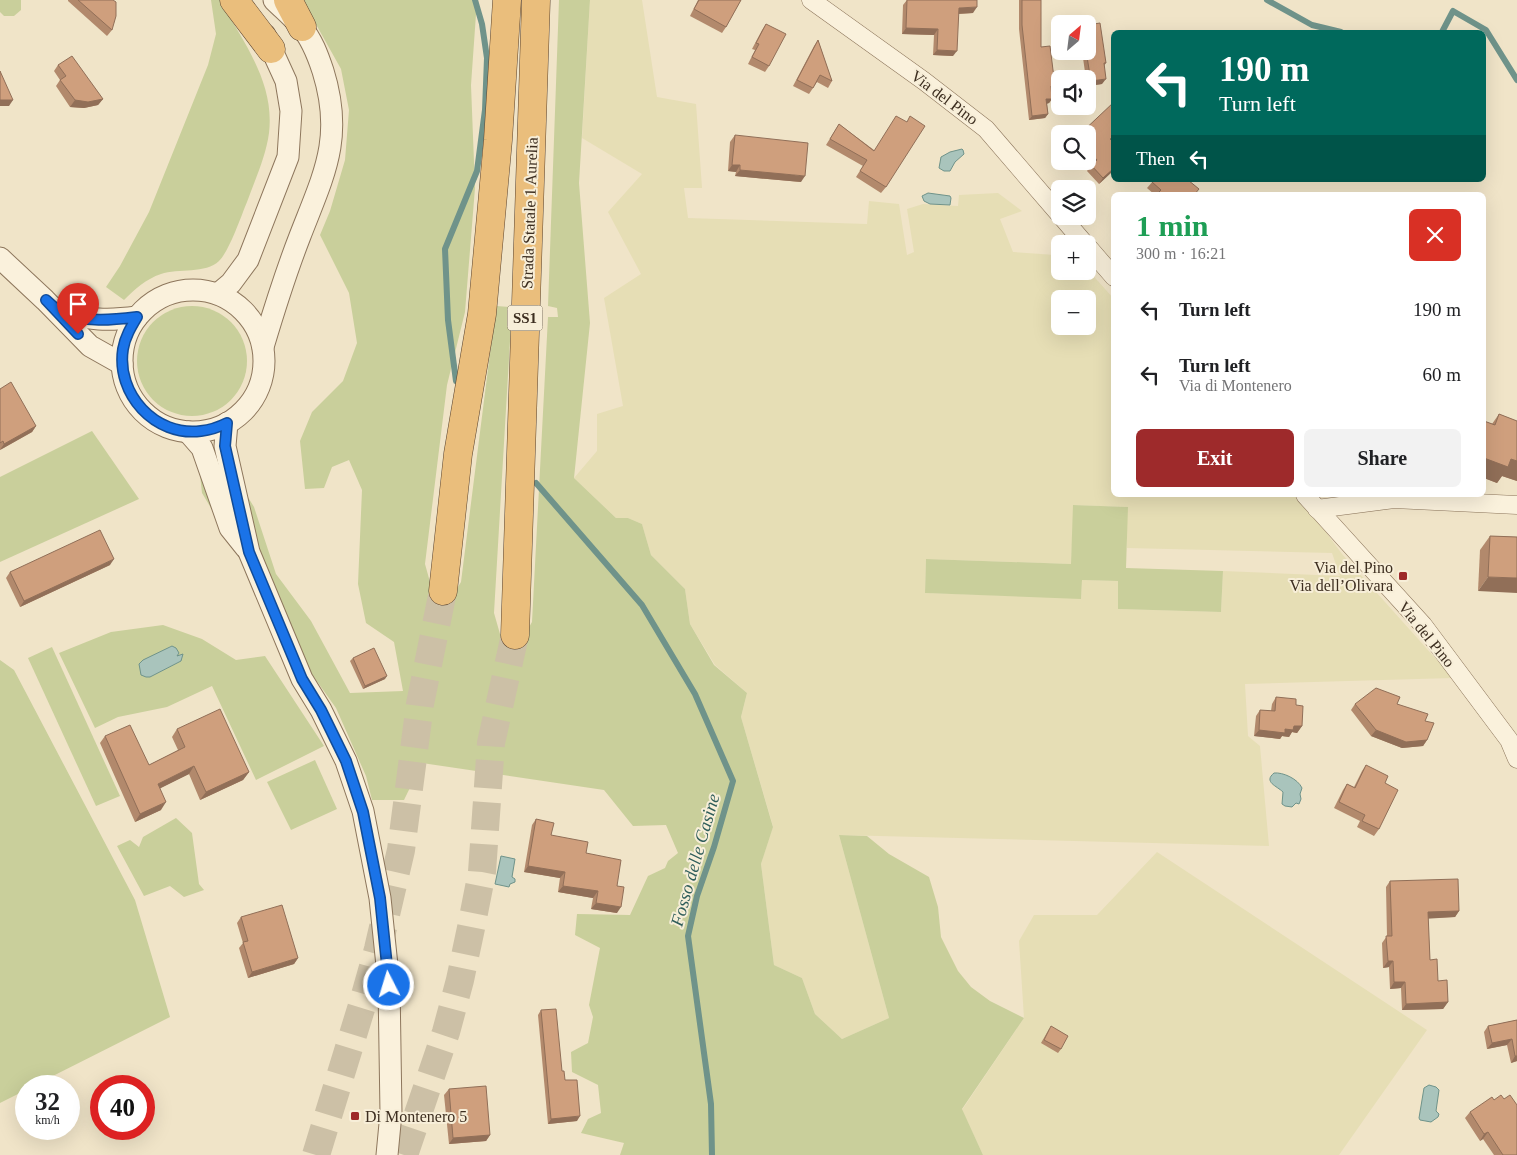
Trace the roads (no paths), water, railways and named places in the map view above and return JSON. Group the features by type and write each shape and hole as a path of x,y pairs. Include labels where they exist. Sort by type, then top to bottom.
{"highway":[{"path":"234,0 271,50"},
{"path":"288,0 302,27"},
{"path":"498,0 504,43"},
{"name":"Strada Statale 1 Aurelia","path":"443,590 458,454 477,352 483,305 498,140 507,0"},
{"name":"Strada Statale 1 Aurelia","path":"515,635 536,0"}],"street":[{"path":"218,294 231,283 248,260 288,158 291,111 286,81 250,0"},
{"path":"263,347 275,306 322,183 332,134 332,103 318,55 302,27 274,0"},
{"name":"Via del Pino","path":"811,0 924,81 986,129 1051,205"},
{"name":"Via del Pino","path":"1068,225 1077,235"},
{"name":"Via del Pino","path":"1096,256 1111,274"},
{"path":"0,258 61,312 96,320 117,320 137,317"},
{"path":"182,290 200,290 218,294 234,302 247,315 257,330 263,347 264,365 261,383 253,399 242,413 227,423 201,431 188,432 173,429 148,415 137,405 124,379 122,364 123,347 128,331 137,317 150,304 165,295 182,290"},
{"path":"46,300 90,346 122,364"},
{"path":"227,423 225,446 249,552 302,679 321,710 346,761 363,812 380,898 389,985 391,1113 387,1155"},
{"path":"188,432 202,448 208,461 230,528 249,552"},
{"name":"Via del Pino","path":"1307,497 1423,625 1509,740 1517,759"},
{"path":"1317,509 1394,499 1517,505"}],"water":[{"path":"962,149 964,154 955,162 950,171 944,171 939,168 941,157"},
{"path":"928,193 950,196 950,205 930,204 924,201 922,196"},
{"path":"172,646 179,653 177,656 183,654 181,661 150,677 141,675 139,664 143,660"},
{"path":"1274,773 1290,777 1300,785 1302,788 1299,804 1296,803 1292,807 1282,804 1283,792 1270,781"},
{"path":"501,856 515,859 512,877 515,879 515,882 510,884 509,887 495,884"},
{"path":"1429,1085 1439,1090 1436,1111 1439,1114 1431,1122 1420,1120 1419,1118 1424,1088"}],"waterway":[{"name":"Fosso delle Casine","path":"456,381 448,320 445,249 477,171 485,110 487,58 482,24 475,0"},
{"path":"1267,0 1312,25 1333,30"},
{"path":"1443,30 1453,11 1486,30"},
{"path":"1486,30 1517,80"},
{"name":"Fosso delle Casine","path":"536,483 642,605 695,694 733,781 714,847 697,896 688,936 711,1104 712,1155"}],"tunnel":[{"path":"316,1155 378,949 401,850 420,704 443,591"},
{"path":"404,1155 446,1032 460,980 482,872 491,743 515,635"}],"place":[{"name":"Via del Pino Via dell’Olivara","path":"1403,576"},
{"name":"Di Montenero 5","path":"355,1116"}]}
